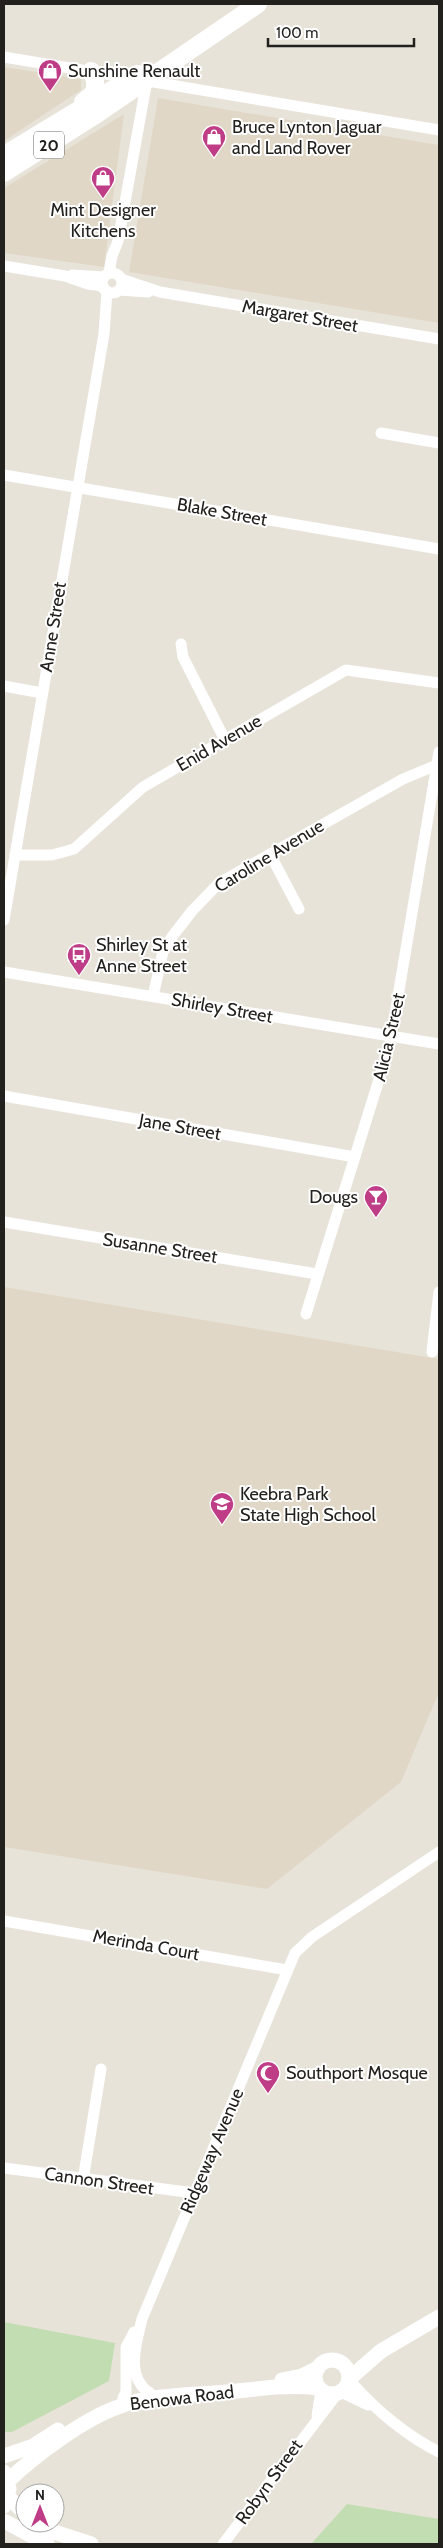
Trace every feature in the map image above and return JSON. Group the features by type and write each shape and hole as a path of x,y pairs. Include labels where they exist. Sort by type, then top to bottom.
{"main road":[{"name":"20","path":"4,172 30,158 139,79 256,4"},
{"path":"70,115 78,105 95,92 95,80 91,71"},
{"name":"20","path":"4,155 70,115 139,79"},
{"path":"381,2351 326,2362 318,2368 315,2378 320,2389 344,2386 381,2351 439,2317"},
{"path":"336,2361 347,2370 344,2386"},
{"name":"Benowa Road","path":"4,2456 32,2446 97,2407 123,2398 150,2392 289,2380 318,2368"},
{"name":"Benowa Road","path":"6,2476 96,2416 118,2406 156,2398 288,2386 320,2389"},
{"path":"6,2476 6,2502"},
{"path":"4,2521 47,2544"},
{"path":"57,2533 91,2544"}],"street":[{"path":"4,57 439,130"},
{"name":"Anne Street","path":"4,920 76,488 104,334 139,79"},
{"name":"Margaret Street","path":"4,266 65,276 88,284 112,283 439,339"},
{"path":"380,434 439,443"},
{"name":"Blake Street","path":"4,476 439,549"},
{"path":"181,644 183,656 225,740"},
{"name":"Enid Avenue","path":"15,855 52,855 74,848 143,787 346,670 439,683"},
{"path":"4,686 42,692"},
{"name":"Alicia Street","path":"306,1314 392,1036 439,752"},
{"name":"Caroline Avenue","path":"153,996 163,952 192,911 219,883 403,778 437,765"},
{"path":"270,854 299,909"},
{"name":"Shirley Street","path":"4,972 439,1044"},
{"name":"Jane Street","path":"4,1096 355,1157"},
{"name":"Susanne Street","path":"4,1222 317,1274"},
{"path":"432,1352 439,1292"},
{"name":"Ridgeway Avenue","path":"123,2398 126,2392 126,2347 142,2319 295,1953 312,1937 439,1852"},
{"name":"Merinda Court","path":"4,1921 287,1970"},
{"path":"83,2180 101,2069"},
{"name":"Cannon Street","path":"4,2168 83,2180 194,2193"},
{"name":"Ridgeway Avenue","path":"142,2319 135,2346 135,2372 138,2382 150,2392"},
{"path":"344,2386 424,2444 439,2452"},
{"name":"Robyn Street","path":"223,2544 315,2420 344,2386"},
{"name":"Robyn Street","path":"315,2420 319,2409 320,2389"}],"shaded area":[{"path":"4,67 81,79 81,90 4,141"},
{"path":"158,98 439,145 439,323 129,272"},
{"path":"124,114 104,267 4,253 4,188"},
{"name":"Keebra Park State High School","path":"4,1287 439,1359 439,1692 401,1782 267,1889 4,1847"}],"green space":[{"path":"4,2322 115,2343 109,2381 12,2432 4,2432"},
{"path":"347,2504 439,2519 439,2544 311,2544"}],"place":[{"name":"Sunshine Renault","path":"50,92"},
{"name":"Bruce Lynton Jaguar and Land Rover","path":"214,158"},
{"name":"Mint Designer Kitchens","path":"103,199"},
{"name":"Shirley St at Anne Street","path":"79,976"},
{"name":"Dougs","path":"376,1218"},
{"name":"Keebra Park State High School","path":"222,1525"},
{"name":"Southport Mosque","path":"268,2094"}]}
